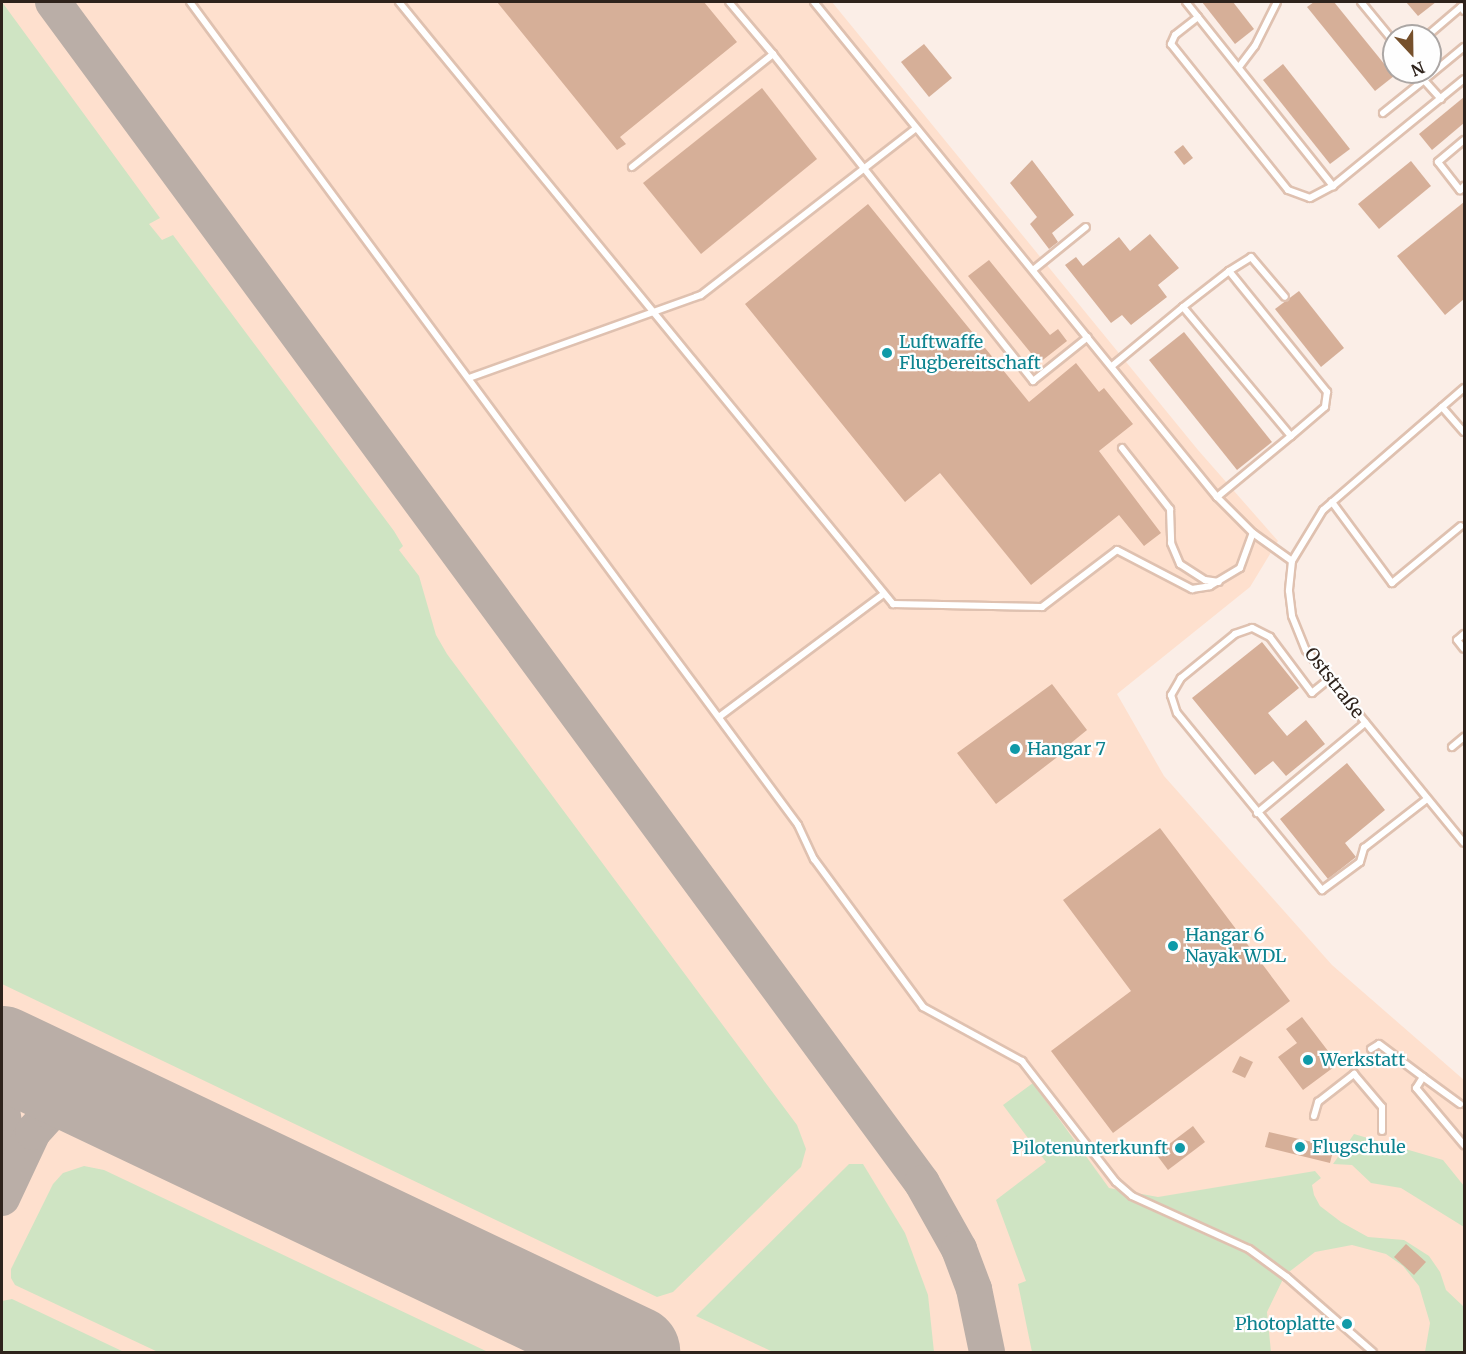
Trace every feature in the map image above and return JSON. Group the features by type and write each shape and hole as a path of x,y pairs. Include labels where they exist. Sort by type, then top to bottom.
{"lane":[{"path":"190,2 798,825 814,859 923,1006 1028,1066 1116,1182 1132,1196 1249,1249 1287,1277 1373,1353"},
{"path":"399,2 882,595 893,604 1042,608 1117,550 1192,589 1220,582 1240,568 1253,533"},
{"path":"729,2 1033,381 1088,337"},
{"path":"814,2 1217,497 1253,533 1292,561"},
{"path":"1186,2 1333,186"},
{"path":"1239,67 1255,46 1277,2"},
{"path":"1361,2 1382,27"},
{"path":"1442,24 1463,7"},
{"path":"1198,17 1171,40 1178,53 1288,190 1310,198 1333,186 1464,79"},
{"path":"1442,65 1464,46"},
{"path":"632,167 773,54"},
{"path":"1383,113 1419,84"},
{"path":"1428,84 1441,99"},
{"path":"468,378 701,295 916,128"},
{"path":"1464,140 1438,162 1460,190 1464,186"},
{"path":"1033,270 1086,226"},
{"path":"1112,366 1183,307 1251,257 1285,297"},
{"path":"1217,497 1325,407 1327,392 1229,271"},
{"path":"1183,307 1291,436"},
{"name":"Oststraße","path":"1464,388 1332,502 1302,539 1292,561 1289,591 1294,624 1306,650 1464,843"},
{"path":"1442,407 1464,432"},
{"path":"1122,448 1170,509 1171,543 1180,564 1205,580 1220,582"},
{"path":"1332,502 1392,583 1461,526"},
{"path":"719,717 882,595"},
{"path":"1329,679 1312,693 1270,637 1252,628 1235,634 1176,684 1171,695 1177,713 1322,890 1360,862 1364,848 1427,799"},
{"path":"1464,633 1457,640 1464,649"},
{"path":"1257,813 1365,723"},
{"path":"1452,747 1464,737"},
{"path":"1371,1049 1379,1044 1460,1104"},
{"path":"1314,1116 1318,1102 1354,1074 1382,1107 1382,1131"},
{"path":"1423,1077 1416,1088 1464,1145"}],"shaded area":[{"path":"2,2 832,2 1198,450 1278,541 1250,587 1117,694 1164,776 1332,965 1464,1080 1464,1352 2,1352"}],"green space":[{"path":"2,2 160,218 149,224 162,240 173,235 394,531 403,546 399,550 419,576 436,635 447,654 797,1125 806,1149 801,1167 673,1292 657,1297 2,984"},
{"path":"1033,1083 1109,1188 1158,1197 1315,1171 1321,1178 1312,1185 1314,1195 1320,1206 1341,1222 1368,1237 1404,1240 1429,1256 1440,1272 1446,1290 1464,1307 1464,1352 1425,1352 1430,1323 1419,1286 1403,1266 1386,1254 1352,1245 1315,1252 1285,1275 1267,1312 1271,1352 1032,1352 1018,1284 1026,1281 996,1200 1046,1162 1003,1105"},
{"path":"1354,1134 1443,1160 1464,1186 1464,1227 1401,1188 1371,1183 1352,1165 1333,1164"},
{"path":"849,1164 863,1164 905,1233 928,1295 934,1352 773,1352 696,1316"},
{"path":"84,1166 104,1170 488,1352 158,1352 15,1285 11,1278 11,1269 53,1184 63,1173"},
{"path":"12,1299 124,1352 2,1352 2,1301"}],"building":[{"path":"497,2 704,2 737,42 620,137 626,144 617,150"},
{"path":"1202,2 1233,2 1254,29 1235,44"},
{"path":"1314,2 1334,2 1382,61 1382,84 1384,84 1375,91 1307,7"},
{"path":"1406,2 1436,2 1418,16"},
{"path":"924,44 952,78 929,97 901,62"},
{"path":"1283,64 1350,149 1330,164 1263,80"},
{"path":"762,88 817,159 701,254 643,183"},
{"path":"1464,97 1464,123 1432,150 1419,134"},
{"path":"1183,145 1193,158 1184,165 1174,152"},
{"path":"1032,160 1074,215 1052,233 1058,242 1049,249 1030,224 1037,217 1010,183"},
{"path":"1411,161 1431,186 1379,229 1358,204"},
{"path":"1464,202 1464,299 1445,315 1397,256"},
{"name":"Luftwaffe Flugbereitschaft","path":"868,204 1029,402 1076,363 1099,392 1104,388 1133,424 1099,451 1161,533 1144,546 1119,515 1031,585 940,473 905,502 745,304"},
{"path":"1150,234 1179,268 1158,285 1167,297 1131,325 1122,315 1111,323 1065,265 1076,257 1083,266 1119,237 1130,251"},
{"path":"989,260 1050,335 1058,329 1067,341 1039,363 968,276"},
{"path":"1299,291 1344,348 1321,367 1275,309"},
{"path":"1184,332 1272,442 1237,470 1149,360"},
{"path":"1262,642 1299,688 1268,713 1287,736 1306,720 1325,744 1286,776 1273,761 1255,775 1192,698"},
{"name":"Hangar 7","path":"1052,684 1087,730 1071,743 1073,745 996,804 957,753"},
{"path":"1347,763 1385,810 1345,843 1356,857 1328,879 1280,819"},
{"name":"Hangar 6 Nayak WDL","path":"1160,828 1290,1001 1113,1133 1051,1051 1131,991 1063,900"},
{"name":"Werkstatt","path":"1302,1017 1338,1064 1303,1090 1278,1057 1297,1043 1286,1029"},
{"path":"1240,1056 1253,1062 1245,1078 1232,1072"},
{"name":"Pilotenunterkunft","path":"1193,1126 1205,1142 1168,1170 1156,1154"},
{"name":"Flugschule","path":"1269,1132 1334,1147 1330,1163 1265,1147"},
{"path":"1406,1244 1426,1262 1414,1275 1394,1257"}],"taxiway":[{"path":"53,2 922,1183 959,1249 974,1289 987,1352"},
{"path":"2,1198 33,1132 51,1112 80,1102 128,1112"},
{"path":"2,1110 8,1148 5,1178"}],"runway":[{"path":"2,1052 634,1352"}],"place":[{"name":"Luftwaffe Flugbereitschaft","path":"887,353"},
{"name":"Hangar 7","path":"1015,749"},
{"name":"Hangar 6 Nayak WDL","path":"1173,946"},
{"name":"Werkstatt","path":"1308,1060"},
{"name":"Flugschule","path":"1300,1147"},
{"name":"Pilotenunterkunft","path":"1180,1148"},
{"name":"Photoplatte","path":"1347,1324"}]}
